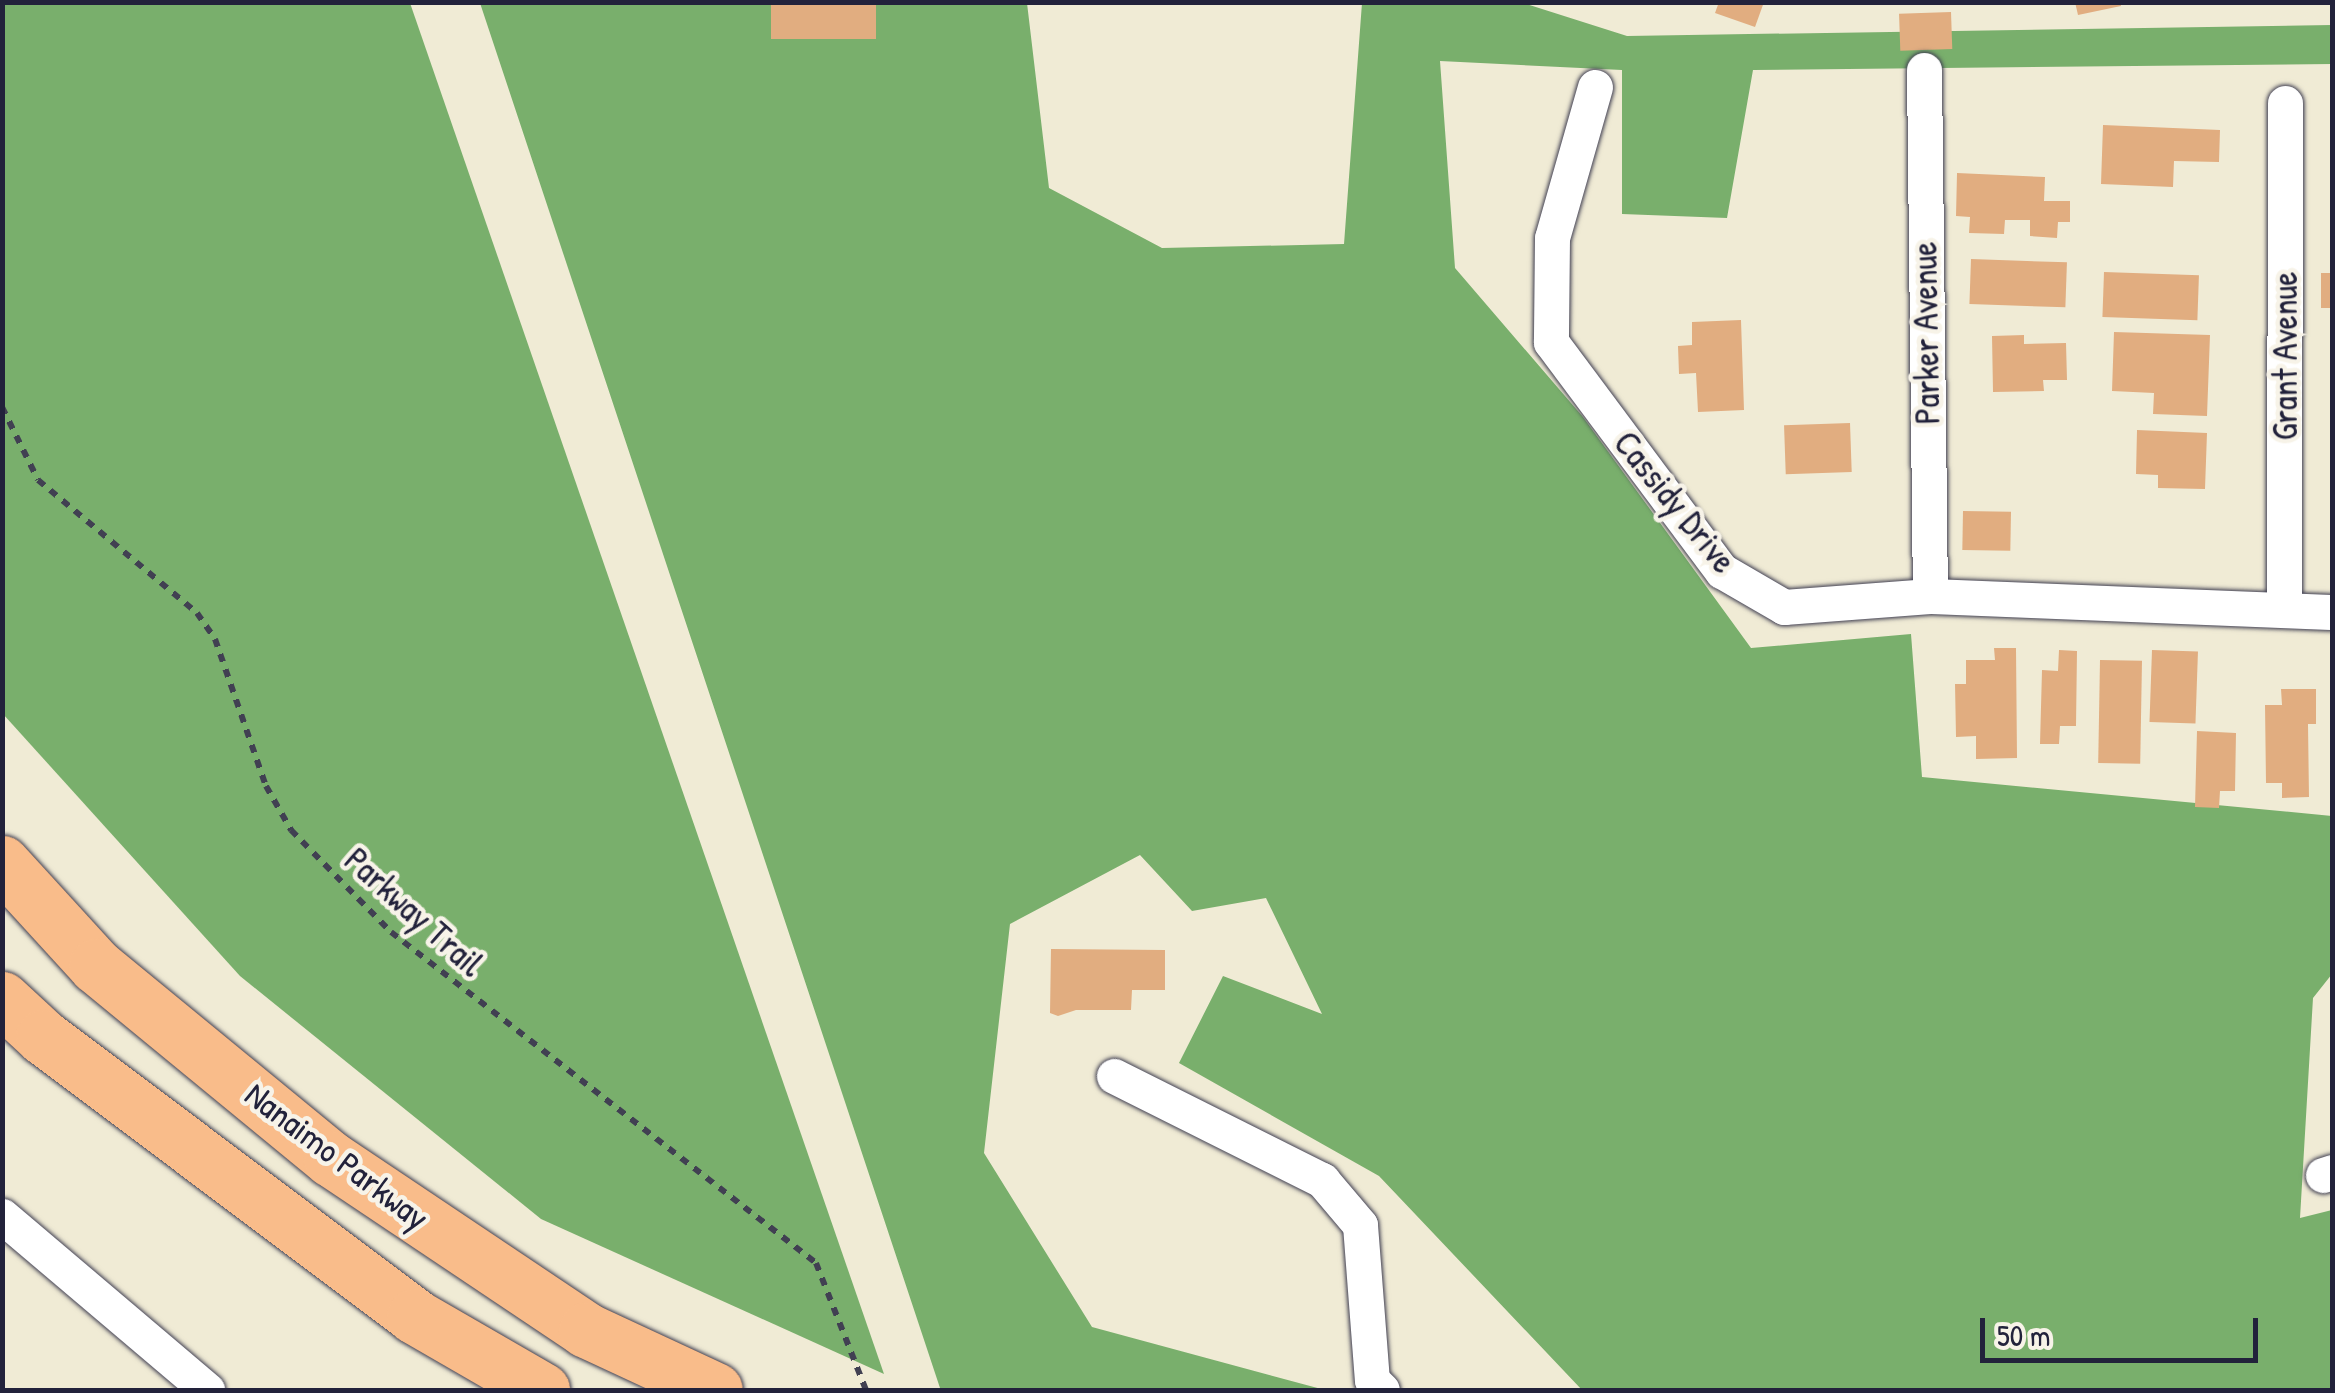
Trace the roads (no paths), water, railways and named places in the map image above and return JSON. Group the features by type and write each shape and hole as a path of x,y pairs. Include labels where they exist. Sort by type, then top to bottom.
{"highway":[{"name":"Nanaimo Parkway","path":"2,863 96,966 331,1159 586,1330 715,1390"},
{"path":"2,999 43,1038 414,1316 542,1390"}],"street":[{"name":"Parker Avenue","path":"1924,70 1930,596"},
{"name":"Cassidy Drive","path":"1595,87 1552,238 1552,342 1722,571 1784,607 1930,596 2332,612"},
{"name":"Grant Avenue","path":"2284,609 2285,103"},
{"path":"1114,1076 1322,1180 1360,1225 1372,1380 1382,1390"},
{"path":"2,1216 207,1390"}]}
